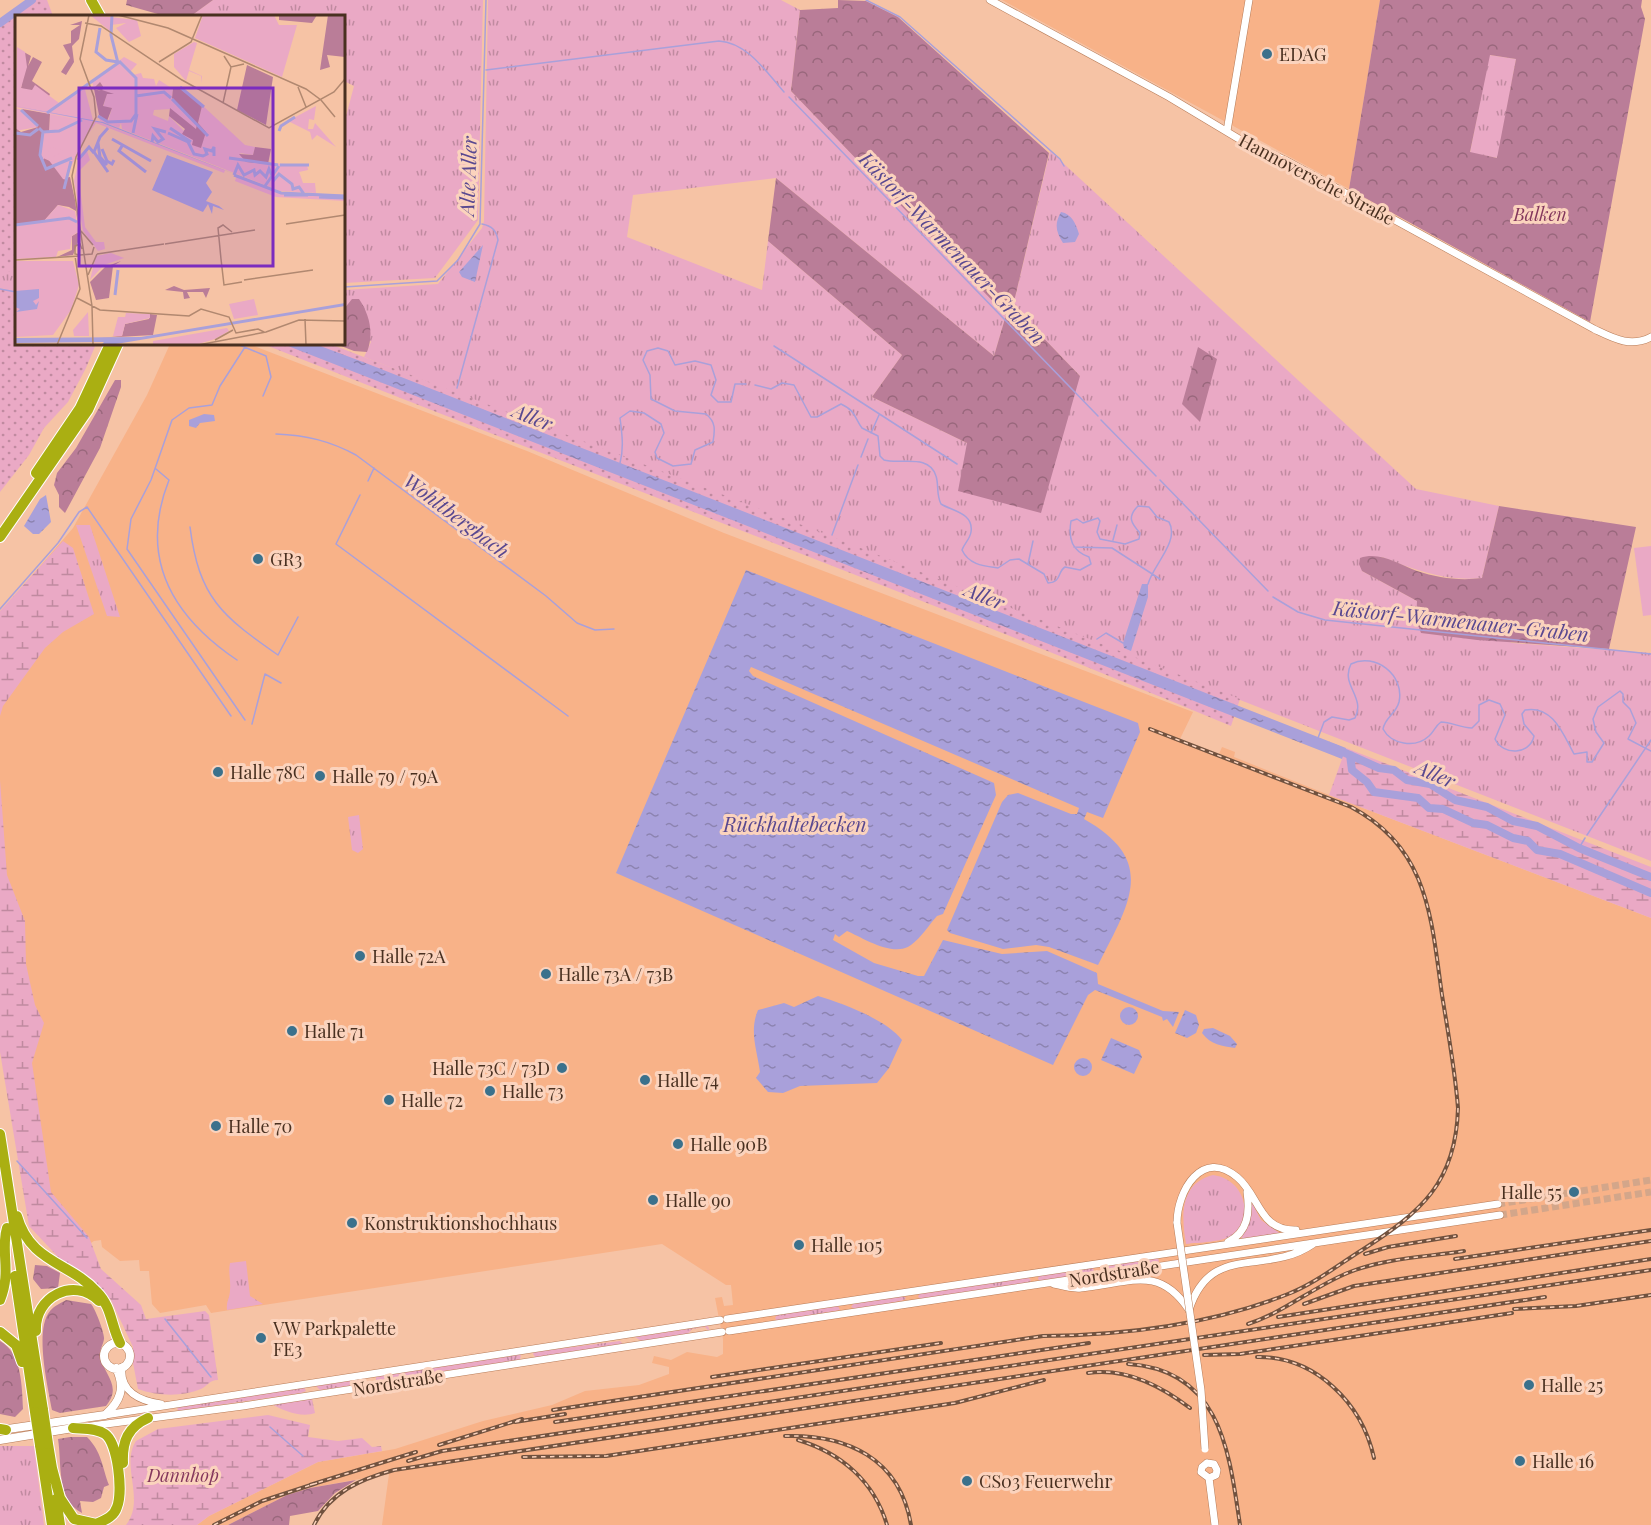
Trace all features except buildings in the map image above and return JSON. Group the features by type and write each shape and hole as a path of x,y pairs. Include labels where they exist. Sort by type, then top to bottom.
{"highway":[{"path":"82,0 91,15"},
{"path":"91,0 99,15"},
{"path":"0,524 80,408 110,345"},
{"path":"0,537 88,410 118,345"},
{"path":"0,1134 35,1361 39,1411"},
{"path":"4,1159 19,1223 29,1240 42,1256 88,1283 97,1291 109,1308 116,1344"},
{"path":"0,1180 44,1444 52,1525"},
{"path":"0,1300 6,1281 5,1235 8,1228"},
{"path":"35,1361 38,1350 36,1316 50,1297 71,1289 88,1293 102,1303 111,1323 116,1344"},
{"path":"0,1332 10,1338 20,1353 30,1403 39,1411"},
{"path":"112,1525 124,1506 122,1454 126,1437 134,1426 148,1418"},
{"path":"44,1444 60,1498 74,1519 96,1524 113,1513 118,1506 119,1490 114,1444 105,1434 97,1430 73,1428"},
{"path":"52,1468 60,1525"}],"main road":[{"path":"116,1344 127,1348 130,1354 128,1362 119,1368 108,1364 104,1357 107,1348 116,1344"},
{"path":"2,1432 105,1415 115,1406 121,1394 119,1368"},
{"path":"2,1432 73,1428"}],"street":[{"name":"Hannoversche Straße","path":"990,0 1227,131 1304,170 1613,338 1634,343 1650,338"},
{"path":"1227,131 1249,0"},
{"path":"1207,1463 1201,1390 1177,1223 1178,1202 1184,1187 1203,1171 1218,1169 1240,1180 1263,1217 1273,1225 1291,1230 1323,1229"},
{"path":"1222,1245 1237,1237 1244,1227 1248,1213 1247,1190"},
{"name":"Nordstraße","path":"73,1428 1497,1215 1495,1204 105,1415"},
{"path":"1189,1310 1200,1283 1215,1271 1290,1257 1314,1243"},
{"path":"1048,1283 1078,1289 1136,1280 1162,1283 1179,1295 1189,1310"},
{"path":"727,1319 729,1331"},
{"path":"119,1368 132,1395 166,1405"},
{"path":"1209,1478 1214,1477 1217,1470 1214,1464 1207,1463 1203,1465 1201,1472 1209,1478 1215,1525"}],"shaded area":[{"path":"1002,0 1380,0 1349,189 1224,121"},
{"path":"170,345 252,345 527,451 724,533 1193,712 1180,739 1219,754 1222,747 1235,752 1234,757 1329,795 1651,918 1651,1525 382,1525 389,1474 309,1488 287,1495 228,1525 197,1525 209,1516 318,1462 395,1449 483,1421 552,1405 585,1391 639,1385 669,1374 669,1367 652,1363 654,1356 671,1360 687,1352 717,1357 723,1354 723,1339 715,1298 722,1297 724,1306 733,1305 731,1285 726,1285 662,1244 211,1313 206,1305 160,1313 152,1304 149,1271 140,1271 139,1260 120,1261 102,1247 101,1240 94,1241 66,1259 29,1217 0,1040 0,613 73,528 147,395"}],"green space":[{"path":"29,0 47,0 53,15 15,15 15,273 0,270 0,20"},
{"path":"127,0 213,0 192,15 161,15 126,5"},
{"path":"213,0 483,0 478,220 435,278 345,283 345,120 354,86 345,82 345,15 192,15"},
{"path":"488,0 781,0 800,10 791,91 1006,315 994,356 776,178 633,195 627,237 762,290 768,241 902,355 872,397 967,443 1080,376 1013,306 1050,151 1416,489 1499,506 1482,578 1444,577 1382,557 1362,571 1417,601 1512,643 1651,653 1651,861 364,357 371,342 346,305 345,307 345,290 438,284 482,228 484,221"},
{"path":"838,0 866,1 898,17 1049,153 1013,306 1080,376 1041,513 958,491 967,443 872,397 902,355 768,241 776,178 994,356 1006,315 791,91 800,10 838,8"},
{"name":"Balken","path":"1380,0 1642,0 1641,7 1645,19 1590,322 1349,189","holes":["1490,55 1516,59 1497,158 1470,152"]},
{"path":"1489,55 1516,59 1498,158 1470,153"},
{"path":"0,269 15,272 15,291 0,288"},
{"path":"0,288 15,290 15,345 96,345 68,402 44,428 29,455 0,492"},
{"path":"352,299 359,299 366,312 370,332 367,352 354,351 339,345 345,345 345,308"},
{"path":"266,345 333,345 828,535 1240,699 1231,726 869,580"},
{"path":"1198,347 1217,359 1200,422 1182,404"},
{"path":"115,380 121,380 121,387 100,448 65,513 59,507 59,495 54,485 57,473 76,448"},
{"path":"1499,506 1636,527 1609,649 1477,640 1421,633 1416,620 1417,601 1362,571 1359,564 1360,558 1375,556 1433,575 1457,579 1482,578"},
{"path":"76,525 90,525 120,617 107,616"},
{"path":"63,541 73,548 94,614 63,632 45,648 3,706 0,716 0,611"},
{"path":"1651,546 1651,615 1643,616 1634,548"},
{"path":"1346,748 1651,867 1651,918 1329,795"},
{"path":"0,780 7,875 25,921 26,964 35,1005 44,1023 32,1063 51,1192 89,1237 101,1269 141,1305 146,1319 205,1311 209,1315 218,1380 194,1392 170,1395 138,1389 133,1363 133,1347 111,1300 91,1278 59,1258 29,1226 0,1052"},
{"path":"359,815 363,849 358,853 352,850 348,817"},
{"path":"1213,1175 1224,1178 1239,1191 1245,1210 1243,1219 1239,1228 1227,1238 1186,1244 1183,1223 1185,1202 1194,1185"},
{"path":"1251,1201 1261,1220 1281,1234 1241,1239 1249,1222"},
{"path":"1158,1257 1159,1263 1108,1271 1108,1265"},
{"path":"246,1261 250,1296 263,1304 227,1310 230,1293 230,1263"},
{"path":"35,1265 47,1266 60,1273 58,1288 41,1289 33,1279"},
{"path":"1093,1267 1094,1272 1040,1281 1038,1279 1039,1275"},
{"path":"1027,1277 1031,1280 1029,1283 922,1299 918,1297 920,1293"},
{"path":"903,1296 906,1298 904,1300 858,1310 851,1307 853,1304"},
{"path":"66,1300 91,1304 95,1310 104,1336 100,1352 102,1363 111,1380 113,1392 106,1406 60,1413 52,1410 45,1374 43,1331 50,1311"},
{"path":"838,1306 840,1310 777,1321 775,1318 777,1315"},
{"path":"708,1326 710,1332 705,1327 692,1329 686,1336 643,1342 635,1337"},
{"path":"0,1341 13,1354 19,1371 23,1409 15,1417 0,1414"},
{"path":"620,1341 623,1344 536,1358 533,1354 534,1352"},
{"path":"521,1354 520,1360 376,1381 376,1376"},
{"path":"364,1378 364,1384 320,1390 316,1386"},
{"path":"304,1387 306,1391 301,1393 178,1411 177,1406"},
{"path":"312,1399 315,1413 304,1415 272,1404"},
{"name":"Dannhop","path":"268,1415 310,1425 308,1437 338,1441 362,1438 372,1447 381,1446 382,1451 318,1462 209,1516 197,1525 126,1525 132,1515 134,1504 130,1461 136,1441 158,1429"},
{"path":"87,1437 92,1443 99,1454 109,1485 104,1487 101,1498 93,1502 80,1501 82,1513 68,1499 62,1480 58,1439"},
{"path":"0,1446 34,1446 44,1525 0,1525"},
{"name":"Dannhop","path":"356,1480 335,1493 318,1511 290,1516 289,1525 228,1525 287,1495 310,1488"}],"water":[{"path":"1061,212 1071,217 1075,223 1079,234 1075,242 1063,243 1059,235 1057,224"},
{"path":"483,245 475,282 462,277 459,272"},
{"path":"286,345 318,345 363,362 1346,748 1342,759"},
{"path":"204,414 214,415 215,421 200,423 196,428 189,426 189,420"},
{"path":"46,495 51,522 39,534 33,534 24,526 40,499"},
{"name":"Rückhaltebecken","path":"746,570 1138,723 1140,732 1103,818 1087,812 1084,819 1107,835 1122,851 1129,867 1131,884 1120,922 1098,965 1049,947 1036,945 1003,949 950,933 947,930 1002,802 1008,795 1018,793 1071,814 1077,814 1079,808 751,667 749,671 753,676 994,783 996,795 943,914 937,916 918,939 911,945 896,949 879,946 847,931 839,937 835,934 833,940 874,963 918,976 924,976 943,940 1002,954 1047,951 1097,973 1098,984 1163,1011 1179,1012 1173,1027 1167,1019 1163,1021 1162,1017 1095,990 1088,995 1053,1065 616,873"},
{"path":"1142,584 1148,584 1148,597 1131,651 1124,648 1123,643"},
{"path":"818,996 875,1019 902,1040 889,1068 877,1083 800,1086 783,1093 768,1092 756,1078 760,1072 754,1033 758,1010 784,1003 794,1007"},
{"path":"1129,1007 1137,1012 1138,1016 1133,1024 1129,1025 1121,1020 1120,1016 1125,1008"},
{"path":"1185,1010 1196,1015 1199,1025 1196,1033 1187,1038 1175,1033"},
{"path":"1213,1028 1230,1036 1237,1044 1235,1048 1221,1046 1202,1033 1204,1029"},
{"path":"1111,1038 1139,1050 1142,1057 1134,1074 1101,1060"},
{"path":"1083,1058 1091,1063 1092,1067 1087,1075 1083,1076 1075,1071 1074,1067 1079,1059"}],"waterway":[{"path":"0,23 32,0"},
{"name":"Alte Aller","path":"345,287 437,281 458,260 480,224 486,0"},
{"path":"866,0 900,17 1060,159 1064,166"},
{"name":"Kästorf-Warmenauer-Graben","path":"486,70 719,41 739,47 748,53 784,92"},
{"name":"Kästorf-Warmenauer-Graben","path":"789,97 1098,416"},
{"path":"457,388 498,240 493,229 482,224"},
{"name":"Alte Aller","path":"0,289 15,292"},
{"name":"Wohltbergbach","path":"239,345 266,356 271,377 263,396"},
{"path":"774,346 957,464"},
{"path":"245,347 220,386 212,405 189,408 172,420 151,480 131,519 127,549 245,720"},
{"path":"620,463 622,447 620,418 630,411 644,413 661,424 664,433 655,452 657,458 673,466 691,464 695,450 713,442 714,427 712,420 706,414 675,411 651,399 650,375 643,360 647,351 658,348 668,351 675,365 695,361 711,365 716,380 711,395 718,402 731,402 735,384 746,384"},
{"path":"755,385 771,389 782,383 794,385 811,417 817,417 841,404 852,412 862,428 878,436 880,456 884,460 927,464 936,476 941,504 966,517 969,521 970,535 962,550 969,559 977,564 998,568 1010,560 1019,559 1044,574 1048,583 1052,582 1057,579 1065,567 1080,570 1091,564 1089,557 1072,544 1071,521 1077,519 1083,523 1098,518 1100,521 1097,532 1100,539 1125,544 1139,539 1140,533 1134,526 1132,513 1138,506 1149,507 1157,517 1169,522 1171,537 1148,584"},
{"path":"871,433 879,415"},
{"name":"Kästorf-Warmenauer-Graben","path":"1101,420 1156,476"},
{"name":"Wohltbergbach","path":"276,434 318,440 356,455 546,596 577,623 595,630 614,629"},
{"path":"861,457 868,439"},
{"path":"832,535 858,465"},
{"path":"368,481 374,468"},
{"path":"156,469 169,480 160,508 157,535 160,560 167,583 179,604 195,624 214,643 237,660"},
{"name":"Kästorf-Warmenauer-Graben","path":"1160,480 1268,591"},
{"path":"360,495 336,544 568,716"},
{"path":"0,609 58,543 79,512 87,507 231,716"},
{"path":"1113,540 1117,525"},
{"path":"190,527 194,551 207,588 216,603 242,629 278,655 298,617"},
{"path":"1028,564 1033,541"},
{"path":"1074,547 1112,548 1160,579"},
{"name":"Kästorf-Warmenauer-Graben","path":"1273,597 1298,612 1325,620 1651,654"},
{"path":"1097,639 1106,633 1123,643"},
{"path":"1318,738 1324,722 1332,717 1349,720 1355,718 1358,711 1356,697 1350,685 1348,671 1351,664 1369,661 1386,668 1397,683 1400,692 1399,702 1383,729 1397,741 1410,743 1423,740 1441,722 1472,728 1479,721 1479,705 1489,700 1500,704 1505,715 1495,739 1499,745 1510,751 1527,747 1534,736 1524,724 1522,714 1525,710 1535,710 1550,716 1561,730 1574,754 1587,752 1587,762 1592,762 1604,743 1596,732 1593,719 1598,707 1620,691 1623,694 1623,702 1630,709 1636,723 1628,739 1651,751"},
{"path":"252,724 265,674 281,683"},
{"path":"1587,835 1651,740"},
{"name":"Aller","path":"1334,748 1379,768 1394,770 1407,780 1430,784 1455,800 1487,807 1513,821 1537,826 1579,848 1651,877"},
{"path":"1350,755 1352,770 1367,782 1374,792 1418,798 1429,808 1443,809 1473,823 1487,825 1513,838 1528,841 1537,850 1560,854 1651,893"},
{"path":"1579,848 1585,838"},
{"path":"17,1161 87,1238"},
{"path":"165,1319 211,1377"},
{"path":"270,1427 303,1456"}],"tunnel":[{"path":"1498,1204 1651,1180"},
{"path":"1500,1215 1651,1192"}],"railway":[{"path":"553,1410 1043,1336 1137,1330 1229,1314 1288,1294 1317,1280 1383,1236 1418,1208 1442,1176 1456,1134 1458,1108 1429,912 1422,888 1411,864 1397,843 1377,824 1351,807 1150,729"},
{"path":"1455,1259 1651,1230"},
{"path":"1365,1254 1388,1247 1456,1236"},
{"path":"1304,1304 1354,1286 1651,1241"},
{"path":"1248,1324 1274,1313 1324,1284 1363,1267 1464,1251"},
{"path":"1278,1317 1651,1259"},
{"path":"408,1461 442,1451 1651,1270"},
{"path":"1514,1309 1576,1306 1651,1295"},
{"path":"314,1525 329,1504 348,1488 394,1470 1545,1297"},
{"path":"1204,1355 1240,1354 1512,1313"},
{"path":"712,1377 941,1343"},
{"path":"555,1422 1089,1343"},
{"path":"1257,1357 1278,1359 1298,1365 1333,1386 1359,1419 1374,1458"},
{"path":"1128,1364 1159,1370 1183,1381 1201,1398 1215,1419 1224,1443 1231,1469 1240,1525"},
{"path":"1088,1373 1116,1373 1142,1380 1167,1392 1190,1408"},
{"path":"523,1457 606,1456 955,1403 1044,1380"},
{"path":"515,1422 565,1414"},
{"path":"439,1445 522,1419"},
{"path":"785,1436 829,1440 867,1455 882,1467 895,1483 905,1502 911,1525"},
{"path":"798,1440 828,1453 854,1471 874,1495 887,1525"},
{"path":"310,1485 416,1452"},
{"path":"214,1525 262,1501 317,1483"}],"place":[{"name":"EDAG","path":"1267,54"},
{"name":"GR3","path":"258,559"},
{"name":"Halle 78C","path":"218,772"},
{"name":"Halle 79 / 79A","path":"320,776"},
{"name":"Halle 72A","path":"360,956"},
{"name":"Halle 73A / 73B","path":"546,974"},
{"name":"Halle 71","path":"292,1031"},
{"name":"Halle 73C / 73D","path":"562,1068"},
{"name":"Halle 74","path":"645,1080"},
{"name":"Halle 73","path":"490,1091"},
{"name":"Halle 72","path":"389,1100"},
{"name":"Halle 70","path":"216,1126"},
{"name":"Halle 90B","path":"678,1144"},
{"name":"Halle 55","path":"1574,1192"},
{"name":"Halle 90","path":"653,1200"},
{"name":"Konstruktionshochhaus","path":"352,1223"},
{"name":"Halle 105","path":"799,1245"},
{"name":"VW Parkpalette FE3","path":"261,1338"},
{"name":"Halle 25","path":"1529,1385"},
{"name":"Halle 16","path":"1520,1461"},
{"name":"CS03 Feuerwehr","path":"967,1481"}]}
